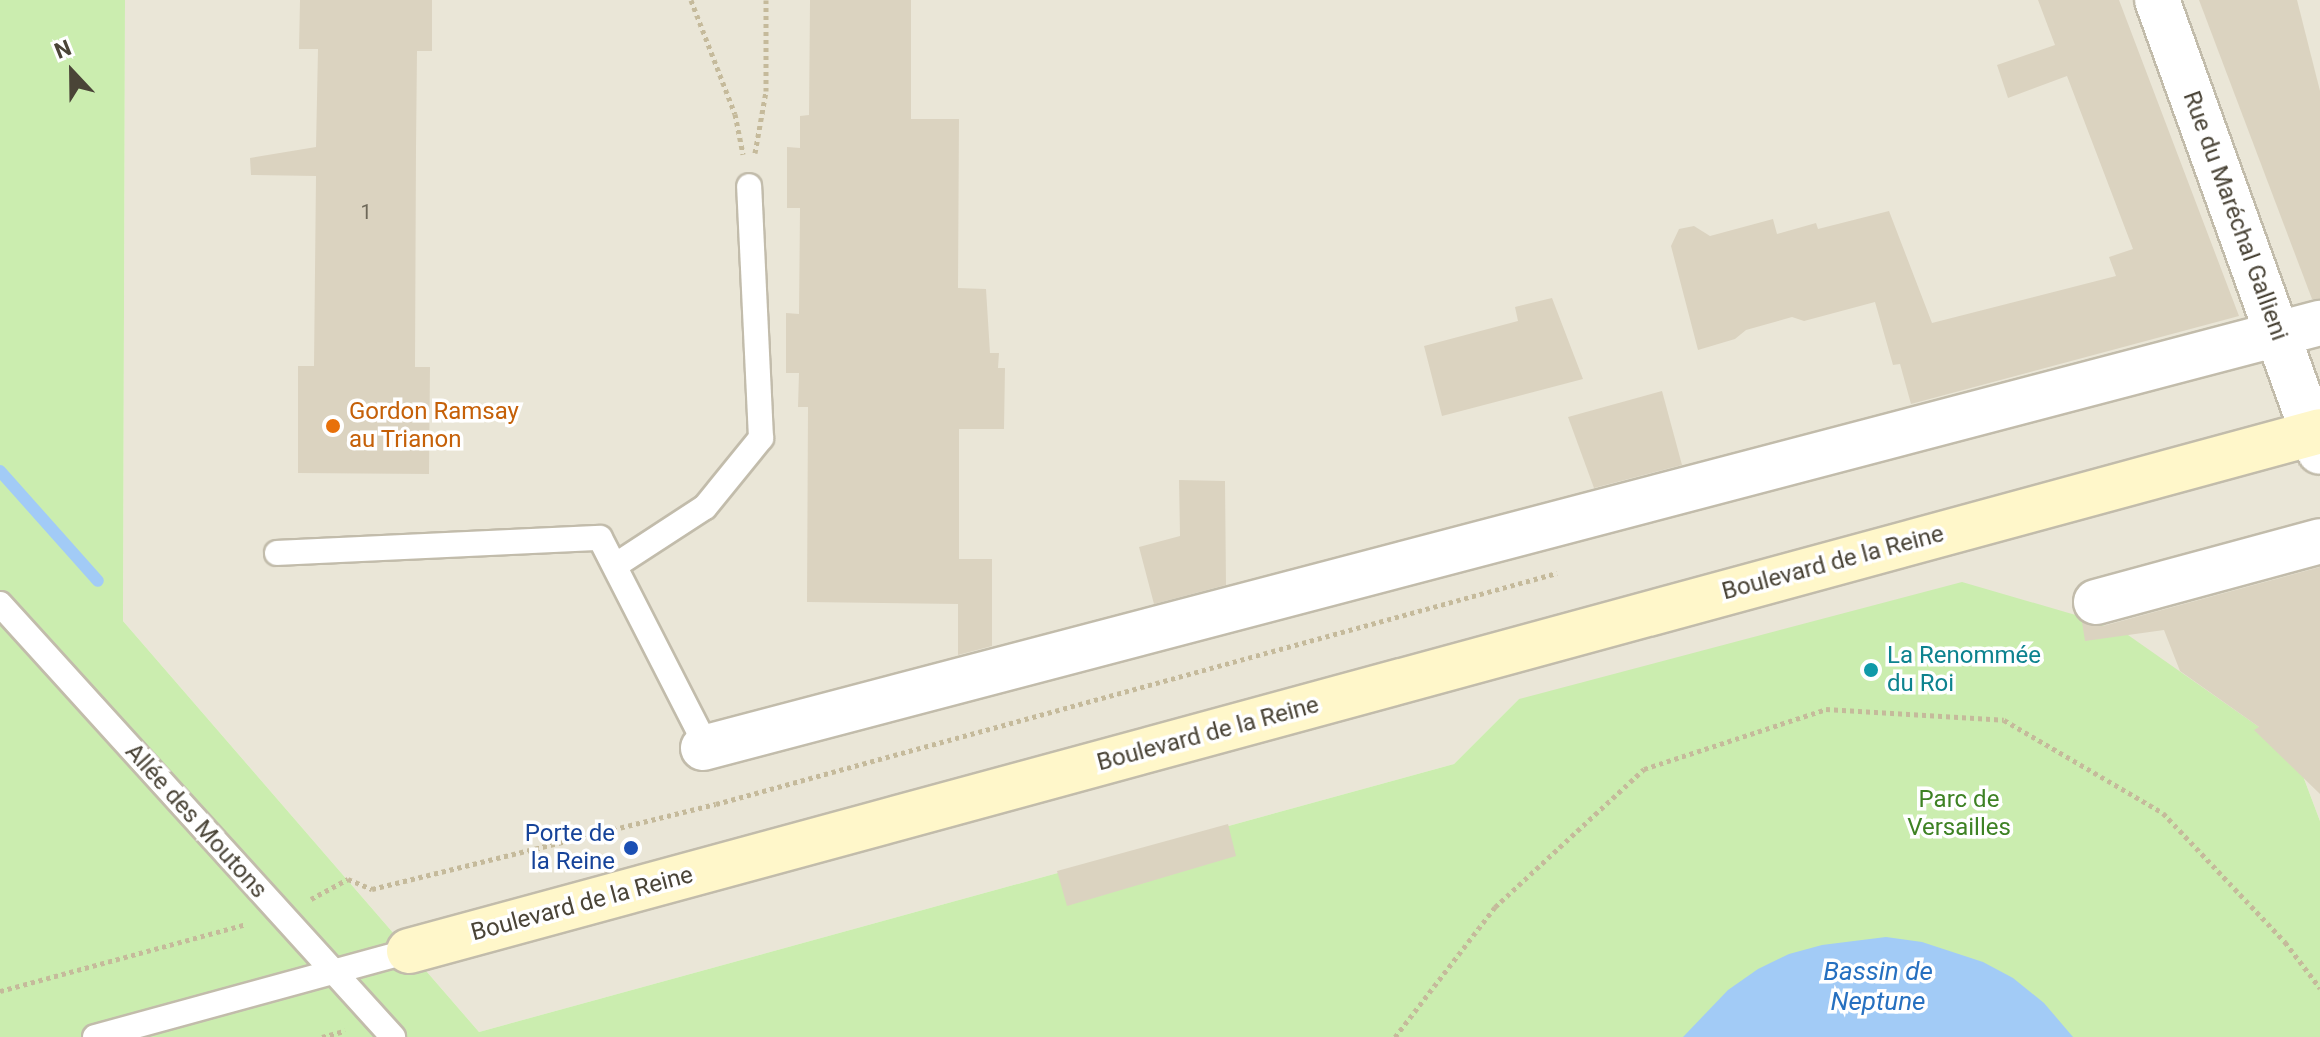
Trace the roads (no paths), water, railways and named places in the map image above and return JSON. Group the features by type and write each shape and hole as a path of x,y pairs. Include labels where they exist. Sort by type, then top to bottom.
{"street":[{"name":"Rue du Maréchal Gallieni","path":"2157,0 2318,438"},
{"path":"702,741 2320,323"},
{"name":"Boulevard de la Reine","path":"409,951 2318,438"},
{"path":"2096,602 2320,541"}],"lane":[{"path":"616,565 705,507 761,438 749,186"},
{"path":"277,553 600,538 702,741"},
{"name":"Allée des Moutons","path":"0,604 393,1037"},
{"name":"Boulevard de la Reine","path":"95,1037 409,951"}],"water":[{"name":"Bassin de Neptune","path":"1886,937 1922,942 1983,962 2013,978 2044,1003 2073,1037 1683,1037 1728,990 1758,969 1789,954 1822,945"}],"waterway":[{"path":"0,471 98,581"}],"place":[{"name":"Gordon Ramsay au Trianon","path":"333,426"},
{"name":"La Renommée du Roi","path":"1871,670"},
{"name":"Porte de la Reine","path":"631,848"}],"park label":[{"name":"Parc de Versailles","path":"1959,814"}]}
